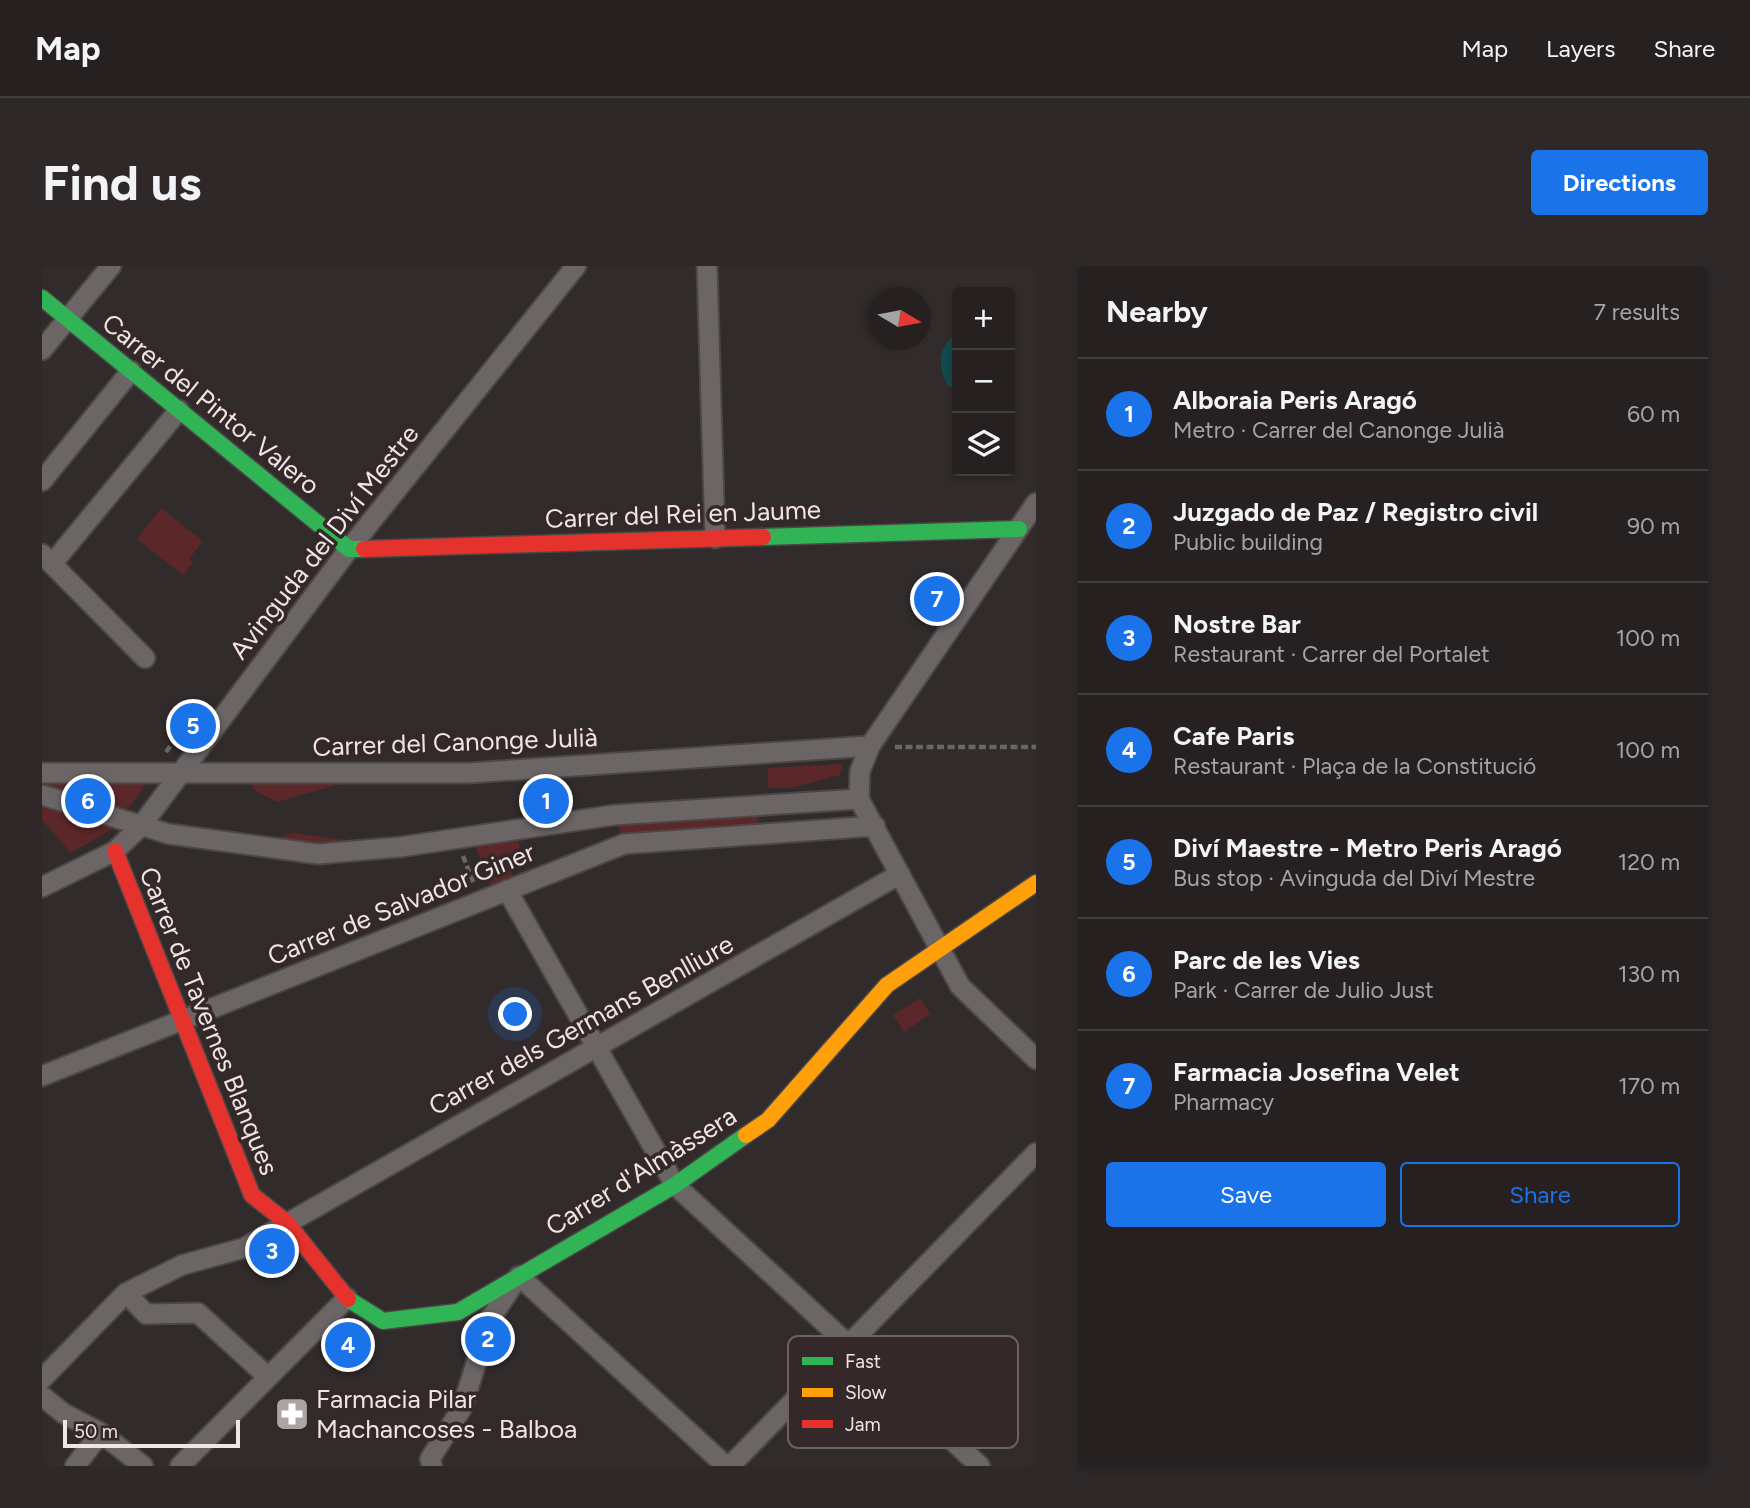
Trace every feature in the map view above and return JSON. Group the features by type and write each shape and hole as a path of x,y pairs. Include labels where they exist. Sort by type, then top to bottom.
{"street":[{"path":"42,350 111,266"},
{"name":"Avinguda del Diví Mestre","path":"42,887 115,851 141,826 349,549 576,266"},
{"path":"708,266 715,538"},
{"name":"Carrer del Pintor Valero","path":"42,298 349,549"},
{"path":"42,481 131,371"},
{"path":"145,658 47,559 179,410"},
{"path":"1036,503 870,746 860,771 859,799 960,986 1036,1059"},
{"name":"Carrer del Rei en Jaume","path":"349,549 1019,529"},
{"name":"Carrer del Canonge Julià","path":"42,773 469,773 870,746"},
{"path":"42,795 169,834 318,854 457,839 614,815 859,799"},
{"name":"Carrer de Salvador Giner","path":"42,1076 624,844 874,826"},
{"name":"Carrer de Tavernes Blanques","path":"115,851 252,1195 286,1222 347,1298 383,1321 458,1312"},
{"name":"Carrer dels Germans Benlliure","path":"42,1379 126,1293 182,1265 244,1248 901,874"},
{"name":"Carrer d'Almàssera","path":"458,1312 675,1185 768,1120 887,985 1036,883"},
{"path":"507,890 675,1185 839,1336"},
{"path":"858,1336 1036,1153"},
{"path":"432,1466 430,1459 462,1408 490,1319 519,1276 728,1466 788,1406"},
{"path":"126,1293 146,1314 198,1313 268,1377"},
{"path":"180,1466 347,1298"},
{"path":"42,1396 63,1413 101,1433 143,1466"},
{"path":"75,1466 101,1433"},
{"path":"961,1448 981,1466"}],"path":[{"path":"870,746 1036,747"},
{"path":"457,839 480,901"}],"shaded area":[{"path":"161,508 203,541 189,559 193,563 183,575 137,539"},
{"path":"843,764 840,775 790,788 768,788 768,768"},
{"path":"248,778 358,779 277,802 254,790"},
{"path":"42,780 148,781 114,828 71,853 42,820"},
{"path":"758,813 758,825 621,834 616,822"},
{"path":"515,831 520,848 511,868 513,878 491,886 475,845"},
{"path":"291,833 361,842 339,848 269,841"},
{"path":"920,998 931,1014 904,1032 893,1015"}],"water":[{"path":"952,337 952,386 949,387 941,367 942,354"}],"traffic: fast":[{"path":"42,298 349,549 364,549"},
{"path":"763,537 1019,529"},
{"path":"348,1299 383,1321 458,1312 675,1185 746,1135"}],"traffic: slow":[{"path":"746,1135 768,1120 887,985 1036,883"}],"traffic: jam":[{"path":"364,549 763,537"},
{"path":"115,851 252,1195 286,1222 348,1299"}],"place":[{"name":"Farmacia Josefina Velet","path":"937,599"},
{"name":"Diví Maestre - Metro Peris Aragó","path":"193,726"},
{"name":"Parc de les Vies","path":"88,801"},
{"name":"Alboraia Peris Aragó","path":"546,801"},
{"name":"Nostre Bar","path":"272,1251"},
{"name":"Juzgado de Paz / Registro civil","path":"488,1339"},
{"name":"Cafe Paris","path":"348,1345"},
{"name":"Farmacia Pilar Machancoses - Balboa","path":"292,1414"}]}
